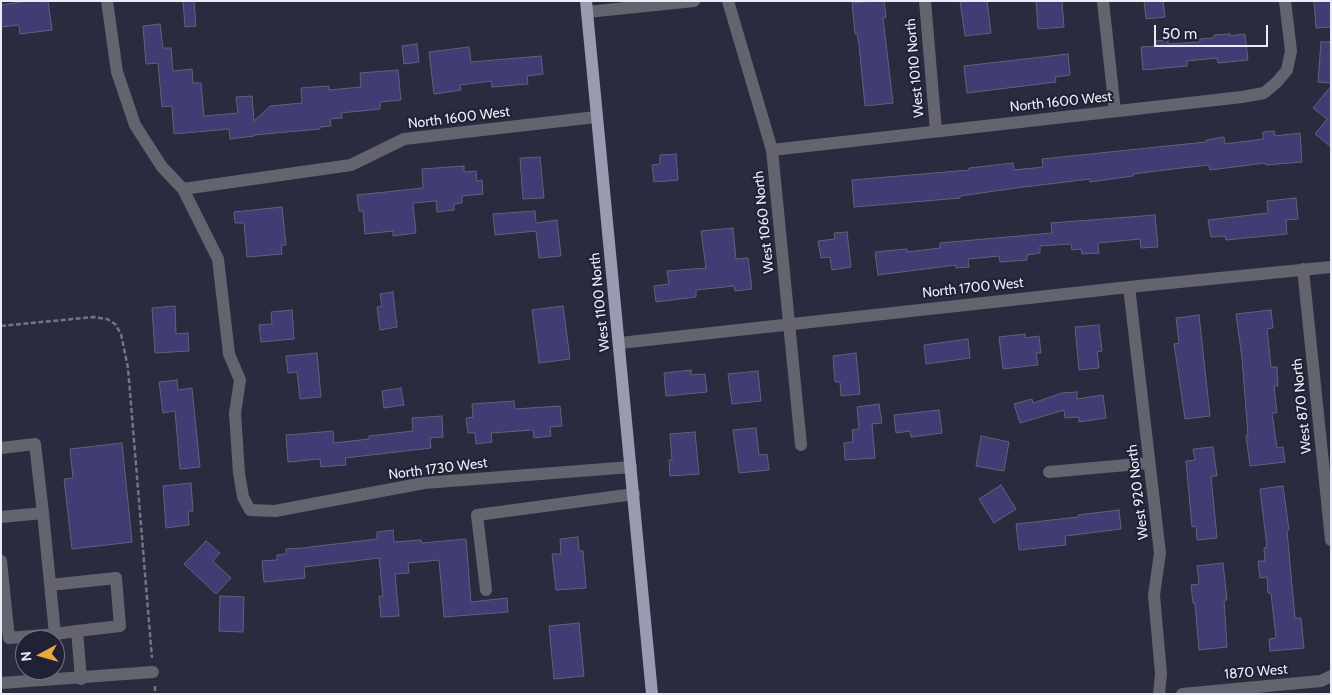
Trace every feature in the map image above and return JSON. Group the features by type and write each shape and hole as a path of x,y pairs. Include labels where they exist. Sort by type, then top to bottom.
{"main road":[{"name":"West 1100 North","path":"586,7 620,343 652,694"}],"street":[{"path":"107,1 117,72 135,125 162,167 183,189"},
{"path":"586,7 694,1"},
{"name":"West 1060 North","path":"728,1 772,150 801,445"},
{"name":"West 1010 North","path":"925,1 936,131"},
{"path":"1103,1 1115,111"},
{"name":"North 1600 West","path":"772,150 1264,93 1287,70 1291,51 1285,1"},
{"name":"North 1600 West","path":"183,189 351,165 404,139 596,117"},
{"name":"North 1730 West","path":"183,189 218,259 228,354 240,380 235,413 239,473 243,498 250,510 274,511 424,483 631,467"},
{"name":"North 1700 West","path":"620,343 790,323 1331,267"},
{"name":"West 870 North","path":"1303,269 1331,540"},
{"name":"West 920 North","path":"1129,287 1160,552 1154,594 1161,674 1159,694"},
{"path":"1,448 36,444 55,630"},
{"path":"1049,472 1149,463"},
{"path":"486,590 477,515 634,494"},
{"path":"1,517 43,513"},
{"path":"1,561 9,638 15,637"},
{"path":"50,585 116,578 120,626 65,633"},
{"path":"78,631 82,678"},
{"path":"1,683 153,672"},
{"name":"1870 West","path":"1182,694 1321,681 1331,676"}],"path":[{"path":"1,326 92,317 107,319 115,324 122,334 128,368 155,694"}],"building":[{"path":"28,1 48,1 52,30 20,34 19,25 1,27 1,5"},
{"path":"183,1 194,1 196,26 185,27"},
{"path":"884,1 886,17 883,18 893,103 865,106 859,45 857,33 855,34 852,3"},
{"path":"960,1 987,1 991,33 965,36"},
{"path":"1036,1 1062,1 1064,27 1038,29"},
{"path":"1144,1 1163,1 1165,17 1146,19"},
{"path":"1314,1 1331,1 1331,27 1316,28"},
{"path":"160,24 163,48 171,48 173,71 192,69 193,83 201,83 204,116 238,113 236,97 252,96 254,121 270,106 302,103 301,88 329,86 329,90 361,87 360,73 398,70 401,100 380,102 380,109 341,113 342,118 330,119 331,126 320,127 320,129 230,139 229,129 174,134 172,106 162,107 158,63 146,64 143,26"},
{"path":"1230,34 1230,36 1245,34 1248,60 1218,63 1217,58 1187,61 1187,66 1143,70 1141,47 1155,46 1155,41 1168,40 1168,44 1200,42 1200,39 1214,38 1214,35"},
{"path":"1321,42 1331,42 1331,83 1318,82"},
{"path":"417,44 419,62 404,64 402,46"},
{"path":"469,47 471,62 541,56 543,74 527,76 528,84 492,87 491,81 460,85 461,90 434,94 429,52"},
{"path":"1068,54 1070,75 1055,77 1056,82 967,93 964,66"},
{"path":"1331,86 1331,147 1315,134 1327,119 1313,108"},
{"path":"1274,131 1275,136 1300,133 1302,162 1266,165 1265,163 1210,170 1209,165 1133,174 1133,176 1090,182 1090,179 1016,188 960,196 960,198 854,207 852,180 969,170 969,168 1013,163 1014,170 1043,167 1042,159 1206,142 1206,140 1224,137 1225,144 1263,139 1263,132"},
{"path":"676,154 678,180 654,182 652,165 660,164 660,155"},
{"path":"540,157 544,198 523,199 520,158"},
{"path":"464,166 464,172 476,171 477,181 482,180 483,194 462,196 462,203 454,204 454,210 437,212 436,201 413,203 416,233 393,236 393,231 365,234 363,211 359,211 357,195 423,188 422,169"},
{"path":"1296,198 1298,219 1286,220 1287,234 1226,240 1225,236 1211,237 1208,220 1268,213 1267,201"},
{"path":"282,207 286,245 281,245 282,254 247,257 244,223 235,223 234,212"},
{"path":"535,211 536,223 557,220 561,256 539,258 536,231 495,235 493,214"},
{"path":"1155,215 1158,247 1141,248 1140,239 1098,243 1099,253 1082,254 1081,249 1072,250 1071,244 1040,246 1040,253 1027,255 1027,260 1000,262 999,256 968,259 969,267 956,268 956,265 878,275 875,252 907,249 907,252 940,248 940,243 1052,233 1051,223"},
{"path":"733,228 736,259 748,258 752,289 735,291 734,286 696,290 696,297 656,302 654,286 669,284 667,271 706,268 701,231"},
{"path":"847,232 851,267 832,270 830,257 821,258 818,241 835,239 834,233"},
{"path":"393,292 397,327 380,330 377,307 382,306 380,294"},
{"path":"175,306 176,334 188,333 189,351 155,353 152,308"},
{"path":"563,306 570,359 539,363 532,310"},
{"path":"292,310 294,339 261,342 259,325 272,324 271,312"},
{"path":"1271,310 1273,328 1267,329 1271,367 1277,367 1278,386 1274,386 1277,413 1272,413 1277,448 1283,447 1285,462 1250,466 1246,435 1248,435 1242,358 1236,314"},
{"path":"1199,315 1210,416 1185,419 1174,344 1179,343 1176,318"},
{"path":"1099,325 1102,351 1097,352 1099,368 1079,370 1075,327"},
{"path":"1025,334 1025,338 1039,336 1041,353 1036,353 1038,365 1003,369 999,337"},
{"path":"968,339 970,358 926,364 924,345"},
{"path":"317,353 321,397 300,399 297,372 288,373 286,356"},
{"path":"856,353 860,394 841,396 840,382 835,382 833,356"},
{"path":"691,370 691,375 705,374 707,392 666,396 664,373"},
{"path":"758,371 761,401 732,404 728,374"},
{"path":"177,380 178,390 192,388 200,467 180,469 175,411 163,413 159,382"},
{"path":"401,388 404,405 384,408 382,391"},
{"path":"1077,392 1077,399 1103,395 1106,418 1079,422 1079,417 1065,418 1064,410 1020,423 1014,404 1032,399 1033,403 1062,393"},
{"path":"514,401 515,409 560,406 562,426 550,427 551,436 534,438 533,430 491,433 492,442 476,444 475,433 468,433 466,418 473,417 472,404"},
{"path":"879,404 882,423 872,424 875,458 845,460 844,443 853,442 852,430 859,429 857,407"},
{"path":"939,410 942,433 911,437 910,431 896,433 894,415"},
{"path":"442,416 443,437 430,438 431,448 345,458 346,465 321,467 320,459 288,462 286,435 333,431 334,443 369,439 369,436 413,431 412,418"},
{"path":"756,428 759,455 767,454 769,470 739,473 733,430"},
{"path":"695,432 699,474 670,476 669,460 672,460 670,434"},
{"path":"981,436 1009,442 1004,471 976,466"},
{"path":"122,443 132,542 72,549 64,479 73,478 70,449"},
{"path":"1213,447 1217,476 1211,476 1217,538 1197,540 1196,526 1192,527 1186,461 1195,460 1193,449"},
{"path":"191,483 193,511 188,511 189,525 166,528 163,486"},
{"path":"1001,485 1016,509 994,523 979,499"},
{"path":"1283,486 1289,530 1287,531 1295,618 1301,618 1304,648 1270,651 1269,639 1276,638 1271,593 1268,593 1267,577 1260,578 1258,561 1265,561 1264,548 1267,547 1260,489"},
{"path":"1119,510 1121,529 1065,536 1066,545 1019,550 1016,524"},
{"path":"393,530 394,542 421,540 422,543 466,539 471,602 507,598 508,612 444,617 439,560 408,563 409,573 395,574 399,616 381,617 379,596 383,596 379,558 304,567 305,578 264,582 262,561 277,560 277,555 286,554 286,549 377,539 377,532"},
{"path":"578,537 579,551 583,551 586,588 556,590 552,554 561,554 560,539"},
{"path":"206,541 220,553 213,561 231,578 216,594 184,564"},
{"path":"1223,563 1227,600 1224,600 1227,647 1199,650 1195,603 1193,603 1191,585 1199,584 1197,566"},
{"path":"220,596 244,597 243,632 219,631"},
{"path":"579,623 584,676 554,679 549,626"}]}
